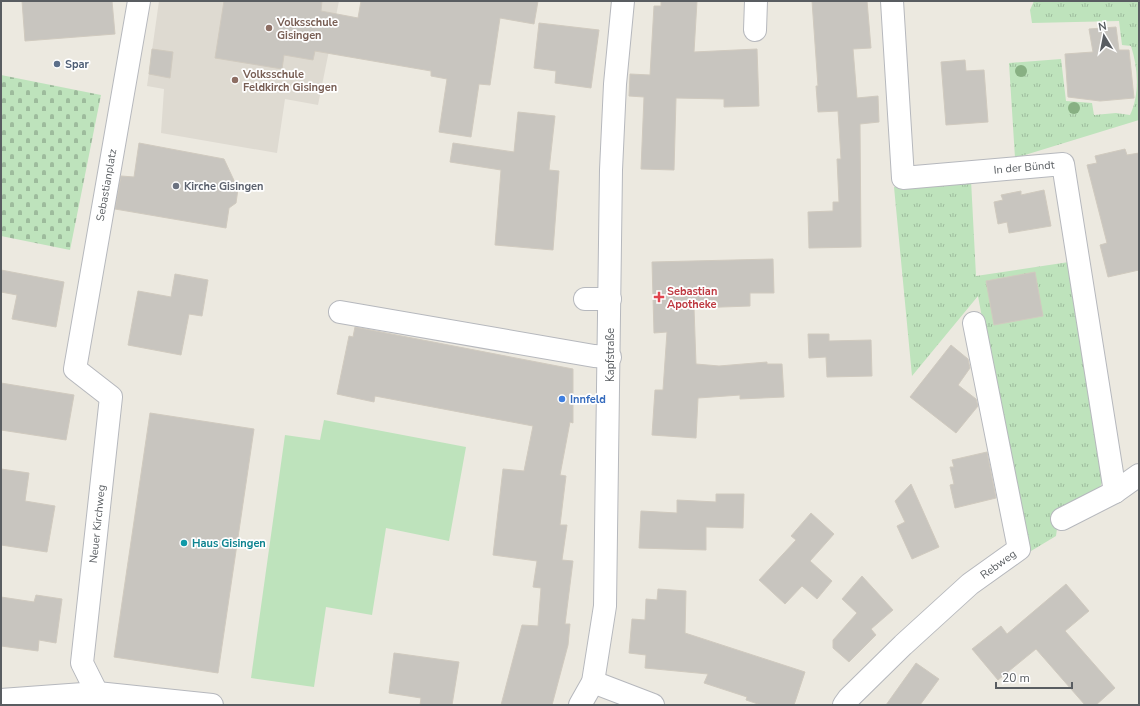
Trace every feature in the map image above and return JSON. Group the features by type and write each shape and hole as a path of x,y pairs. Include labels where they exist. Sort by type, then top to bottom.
{"street":[{"name":"Sebastianplatz","path":"75,369 139,1"},
{"name":"Kapfstraße","path":"580,705 593,682 597,667 606,606 611,170 615,84 623,1"},
{"path":"755,30 756,1"},
{"name":"In der Bündt","path":"892,1 903,178 1063,164 1115,492"},
{"path":"585,300 610,299"},
{"path":"340,312 594,356 610,357"},
{"name":"Rebweg","path":"844,705 903,645 970,584 1019,549 974,324"},
{"name":"Neuer Kirchweg","path":"75,369 111,397 82,663 97,693"},
{"path":"1062,519 1115,492 1139,475"},
{"path":"593,682 653,705"},
{"path":"1,700 97,693 212,705"}],"shaded area":[{"name":"Volksschule Feldkirch Gisingen","path":"159,1 339,1 318,105 285,99 277,153 161,133 164,89 147,86"}],"green space":[{"path":"1034,1 1139,1 1139,120 1015,158 1009,63 1061,59 1066,101 1092,103 1094,115 1116,113 1130,115 1137,90 1135,63 1131,46 1122,45 1119,21 1032,23 1030,10"},
{"path":"1,75 101,95 70,250 1,236"},
{"path":"971,180 976,276 1069,262 1104,478 1100,487 1059,514 1056,536 1026,554 978,296 912,376 894,187"},
{"path":"324,420 466,447 449,541 386,528 372,615 326,607 314,687 251,678 285,435 320,440"}],"building":[{"path":"22,1 112,1 115,34 25,41"},
{"path":"224,1 322,1 321,11 358,18 361,1 538,1 534,24 500,18 490,85 479,84 471,137 439,132 447,79 431,76 431,71 315,51 313,60 284,55 282,69 215,58"},
{"path":"661,1 697,1 694,52 757,49 759,106 724,107 724,99 676,98 674,170 641,169 644,97 629,96 630,74 650,75 654,6 661,6"},
{"path":"812,1 867,1 871,48 853,49 857,98 878,96 879,122 860,124 861,247 809,248 808,212 833,211 833,202 839,202 837,159 841,159 838,111 818,112 816,86 818,86"},
{"path":"539,23 599,30 591,88 555,83 556,71 534,68"},
{"path":"1116,27 1119,50 1129,50 1134,98 1100,101 1068,97 1065,54 1093,52 1089,29"},
{"path":"152,49 173,52 170,78 149,74"},
{"path":"965,60 966,71 984,70 988,122 946,125 941,62"},
{"path":"518,112 555,116 549,170 559,171 553,250 495,245 501,170 450,162 453,143 514,152"},
{"name":"Kirche Gisingen","path":"139,143 224,159 238,189 236,203 229,208 226,228 115,209 121,176 134,177"},
{"path":"1125,149 1127,155 1139,153 1139,270 1108,277 1100,245 1107,243 1087,165 1097,163 1095,156"},
{"path":"1044,190 1051,226 1009,233 1007,222 998,224 994,202 1003,200 1001,195 1021,191 1021,195"},
{"path":"773,259 774,293 750,293 750,306 694,308 696,364 719,366 767,362 767,364 782,364 784,397 740,399 740,395 698,398 696,438 652,435 655,390 663,390 667,332 654,333 652,262"},
{"path":"1,270 64,282 56,327 12,319 17,295 1,292"},
{"path":"1035,272 1043,316 994,325 986,281"},
{"path":"175,274 208,280 202,316 189,314 181,355 128,345 138,291 171,297"},
{"path":"355,327 573,369 573,423 570,422 560,475 566,476 560,525 567,525 562,560 573,561 565,624 570,624 568,645 552,705 501,705 522,625 538,626 541,588 533,587 537,561 493,555 503,469 524,471 533,426 375,396 374,402 337,394 349,336 353,337"},
{"path":"808,334 829,334 829,341 871,340 872,376 827,377 826,357 809,358"},
{"path":"951,345 968,359 970,368 958,385 976,399 978,406 956,433 910,397"},
{"path":"1,383 74,395 66,440 1,430"},
{"name":"Haus Gisingen","path":"150,413 254,429 218,673 114,657"},
{"path":"987,452 996,498 955,508 950,485 954,484 950,467 954,467 952,460"},
{"path":"1,469 29,473 25,501 55,506 47,552 1,545"},
{"path":"911,484 939,547 912,559 897,526 905,522 895,501"},
{"path":"716,494 744,494 743,528 706,527 706,550 639,548 641,511 677,513 677,500 716,502"},
{"path":"811,513 834,534 810,561 832,581 817,599 802,586 785,604 759,580 796,540 791,536"},
{"path":"862,576 893,610 871,629 876,635 849,662 833,648 833,640 857,613 842,599"},
{"path":"1066,584 1089,611 1065,631 1115,688 1096,705 1085,705 1036,649 998,680 972,649 1001,626 1007,634"},
{"path":"658,589 686,591 685,633 805,672 794,705 761,705 746,700 747,697 704,683 708,674 645,668 646,655 629,653 632,619 645,620 646,599 657,600"},
{"path":"36,595 62,599 56,643 39,640 38,651 1,646 1,597 34,602"},
{"path":"394,653 459,662 452,705 420,705 421,698 389,693"},
{"path":"916,663 939,679 920,705 886,705"}],"place":[{"name":"Volksschule Gisingen","path":"269,28"},
{"name":"Spar","path":"57,64"},
{"name":"Volksschule Feldkirch Gisingen","path":"235,80"},
{"name":"Kirche Gisingen","path":"176,186"},
{"name":"Sebastian Apotheke","path":"659,297"},
{"name":"Innfeld","path":"562,399"},
{"name":"Haus Gisingen","path":"184,543"}]}
